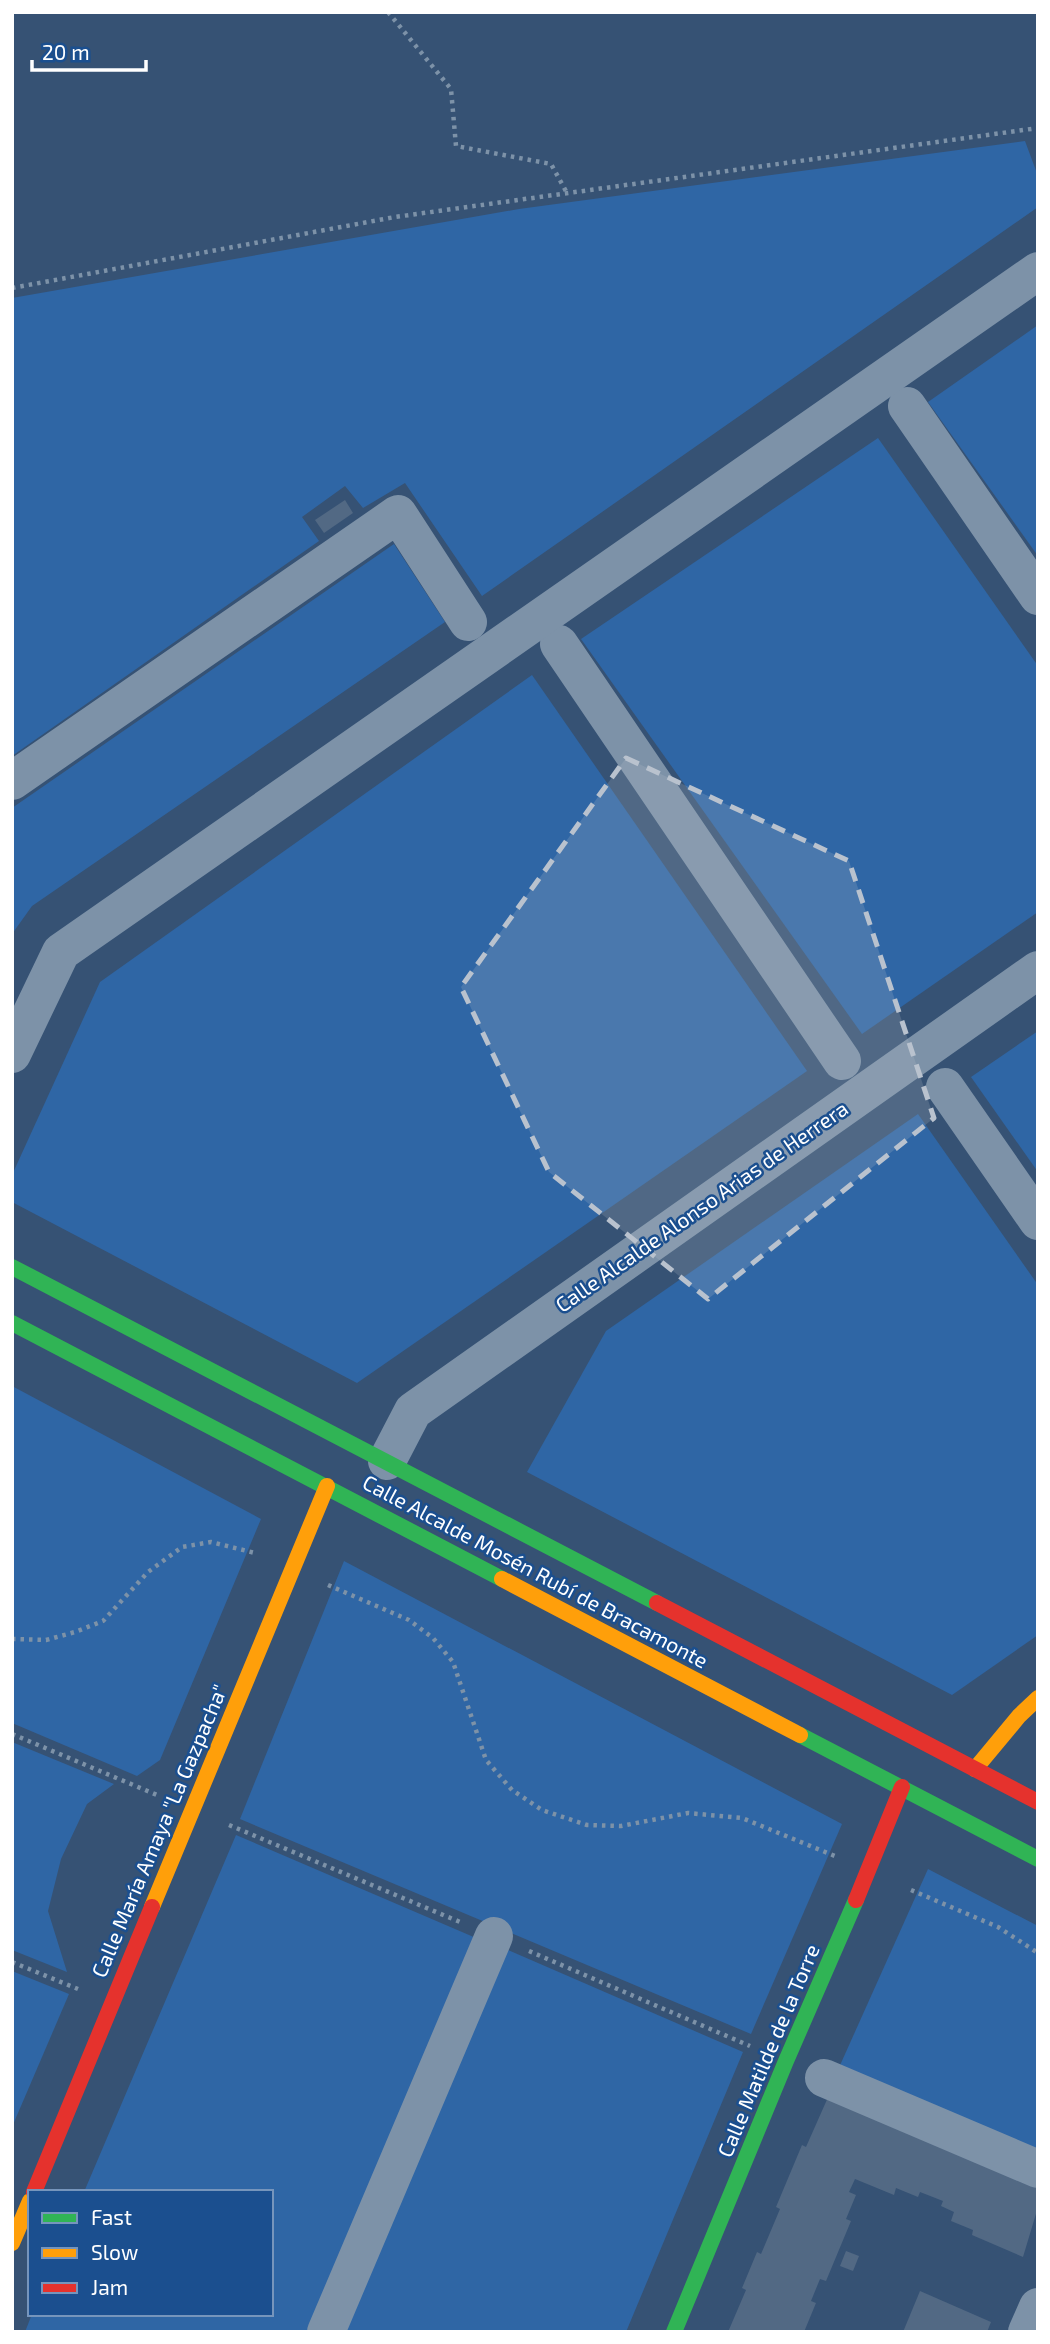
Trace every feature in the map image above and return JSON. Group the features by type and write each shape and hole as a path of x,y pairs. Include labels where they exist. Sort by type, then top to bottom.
{"main road":[{"name":"Calle Alcalde Mosén Rubí de Bracamonte","path":"12,1267 1038,1802"},
{"name":"Calle Alcalde Mosén Rubí de Bracamonte","path":"12,1323 1038,1859"},
{"name":"Calle María Amaya \"La Gazpacha\"","path":"35,2190 327,1486"},
{"path":"975,1769 1019,1716 1038,1698"},
{"name":"Calle Matilde de la Torre","path":"674,2332 902,1787"},
{"path":"12,2243 28,2206"}],"street":[{"path":"12,1054 61,952 1038,271"},
{"path":"907,406 1038,596"},
{"path":"12,781 398,514 468,622"},
{"path":"559,644 842,1061"},
{"name":"Calle Alcalde Alonso Arias de Herrera","path":"387,1461 413,1411 1038,970"},
{"path":"945,1087 1038,1221"},
{"path":"326,2332 494,1936"},
{"path":"824,2078 1038,2169"},
{"path":"1027,2332 1038,2307"}],"path":[{"path":"388,12 451,89 456,146 551,164 568,193"},
{"path":"12,288 394,218 1038,128"},
{"path":"12,1639 46,1640 103,1621 148,1572 181,1547 211,1542 255,1553"},
{"path":"328,1585 409,1620 433,1638 453,1662 486,1760 512,1790 542,1810 587,1825 621,1826 688,1813 742,1818 836,1857"},
{"path":"12,1734 157,1795"},
{"path":"911,1890 998,1927 1038,1952"},
{"path":"12,1962 79,1989"}],"highlighted area":[{"path":"626,758 849,861 934,1118 708,1299 549,1172 461,987"}],"shaded area":[{"path":"1025,141 1038,176 1038,207 482,596 405,483 363,508 345,486 302,517 319,541 12,756 12,298 519,209"},
{"path":"1038,325 1038,556 928,402"},
{"path":"878,438 1038,666 1038,912 862,1034 581,639"},
{"path":"394,544 445,622 32,906 12,934 12,808"},
{"path":"532,675 807,1071 357,1383 12,1202 12,1175 100,982"},
{"path":"1038,1031 1038,1172 971,1077"},
{"path":"918,1114 1038,1285 1038,1635 952,1695 527,1472 606,1331"},
{"path":"12,1386 261,1519 160,1760 137,1776 12,1723"},
{"path":"344,1561 842,1824 751,2034 240,1819"},
{"path":"12,1742 114,1784 87,1804 61,1859 48,1911 67,1972 12,1950"},
{"path":"236,1835 483,1941 317,2332 25,2332 31,2316 273,2316 273,2190 85,2190"},
{"path":"928,1869 1038,1926 1038,2158 837,2072"},
{"path":"499,1946 743,2052 626,2332 336,2332"},
{"path":"12,1971 69,1994 12,2127"}],"building":[{"path":"345,500 353,513 324,533 315,520"},
{"path":"833,2086 1038,2173 1038,2207 1023,2257 972,2235 973,2230 951,2221 954,2212 941,2206 943,2201 920,2192 918,2197 896,2188 894,2195 855,2179 849,2192 856,2195 846,2219 851,2221 826,2281 820,2279 811,2301 816,2303 804,2332 728,2332 746,2290 742,2288 757,2252 761,2254 780,2209 776,2207 802,2145 806,2147"},
{"path":"846,2251 859,2256 853,2271 840,2266"},
{"path":"920,2291 991,2322 987,2332 903,2332"}],"traffic: fast":[{"path":"12,1267 657,1603"},
{"path":"12,1323 502,1579"},
{"path":"800,1735 1038,1859"},
{"path":"674,2332 856,1900"}],"traffic: slow":[{"path":"152,1907 327,1486"},
{"path":"502,1579 800,1735"},
{"path":"975,1769 1019,1716 1038,1698"},
{"path":"12,2243 28,2206"}],"traffic: jam":[{"path":"657,1603 1038,1802"},
{"path":"856,1900 902,1787"},
{"path":"35,2190 152,1907"}]}
